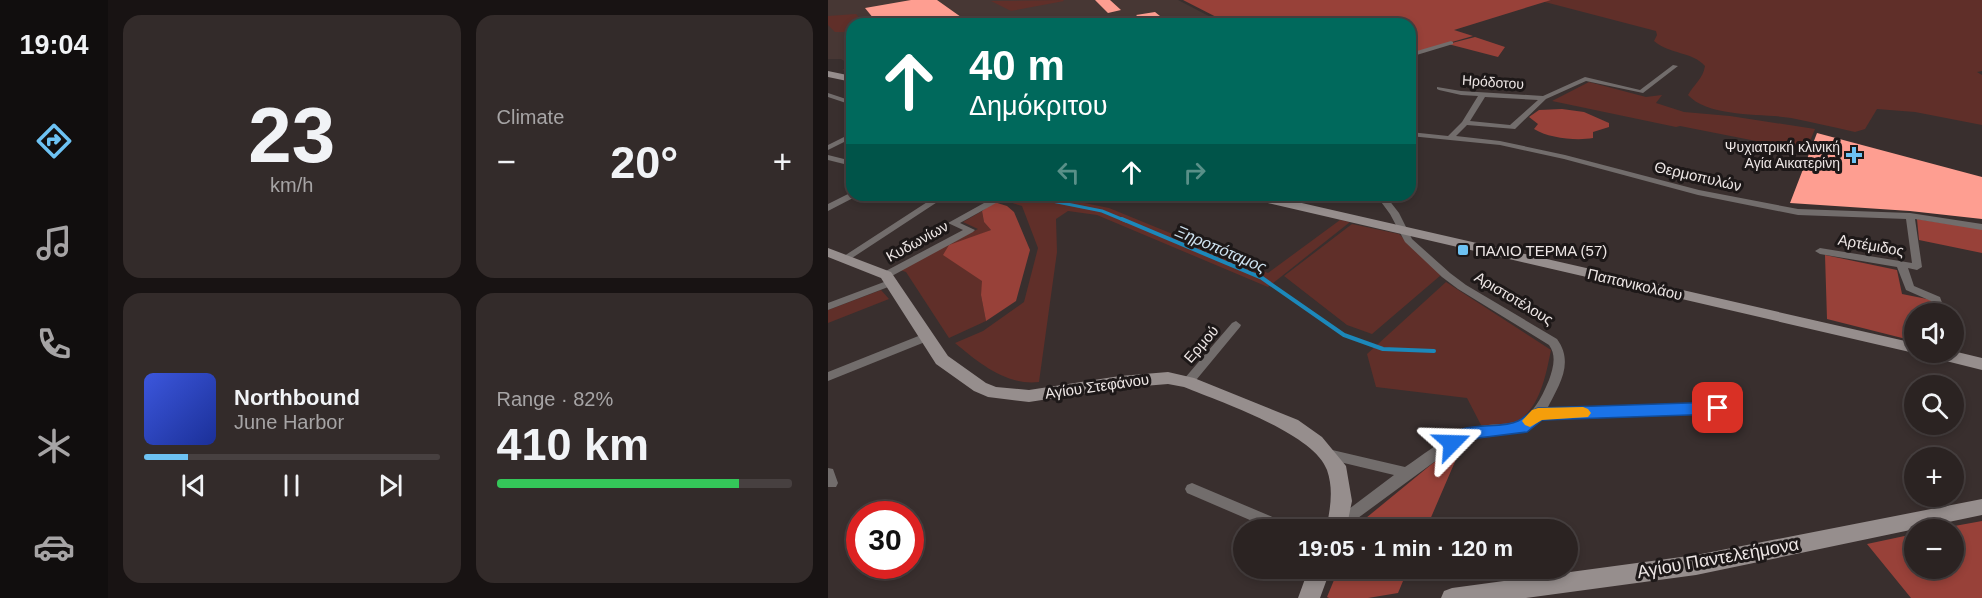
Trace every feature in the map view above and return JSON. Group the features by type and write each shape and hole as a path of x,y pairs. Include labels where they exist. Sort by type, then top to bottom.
{"street":[{"path":"1416,54 1451,43"},
{"path":"1465,123 1512,127 1544,98 1588,78 1641,93 1675,66"},
{"path":"830,76 846,78"},
{"name":"Ηρόδοτου","path":"1439,88 1482,95 1544,98"},
{"path":"828,95 846,101"},
{"path":"1451,137 1465,123 1482,95"},
{"name":"Θερμοπυλών","path":"1416,134 1500,143 1565,157 1698,192 1780,209 1818,214 1910,216 1982,227"},
{"path":"828,148 846,138"},
{"path":"828,157 846,162"},
{"path":"828,208 846,198"},
{"path":"846,258 935,201"},
{"name":"Κυδωνίων","path":"889,278 970,230 953,223 993,201"},
{"name":"Παπανικολάου","path":"1277,201 1904,346"},
{"name":"Αριστοτέλους","path":"1385,201 1394,213 1401,230 1413,245 1462,287 1558,345 1561,361 1538,414"},
{"name":"Αρτέμιδος","path":"1820,251 1917,267 1910,216"},
{"path":"828,252 889,278"},
{"path":"1902,266 1910,288 1936,299 1937,303"},
{"path":"828,307 889,278"},
{"name":"Αγίου Στεφάνου","path":"889,278 942,360 980,387 994,393 1029,396 1154,378 1188,382 1292,425 1328,454 1336,466 1342,501 1339,519"},
{"name":"Ερμού","path":"1188,382 1236,325"},
{"path":"828,376 926,337"},
{"path":"1964,359 1982,364"},
{"path":"1347,519 1407,473 1465,435 1521,428 1538,414 1718,408"},
{"path":"1328,454 1407,473"},
{"path":"1192,489 1263,519"},
{"name":"Αγίου Παντελεήμονα","path":"1452,598 1696,565 1982,507"},
{"path":"1309,598 1316,579"}],"shaded area":[{"path":"828,0 1178,0 1212,18 846,18 846,62 841,59 828,59"},
{"path":"1063,0 1064,1 1011,11 991,1"},
{"path":"1183,0 1551,0 1454,30 1473,36 1416,52 1416,18 1218,18"},
{"path":"1982,0 1982,71 1977,72 1982,75 1982,125 1915,112 1877,109 1865,129 1855,132 1791,118 1709,108 1688,95 1704,71 1705,66 1700,61 1654,41 1656,31 1541,1"},
{"path":"856,14 860,18 846,18 846,32 835,32 828,25 828,16"},
{"path":"1475,37 1505,47 1498,57 1448,44"},
{"path":"1589,82 1646,97 1662,95 1656,103 1684,112 1730,116 1815,129 1806,151 1552,101"},
{"path":"1562,109 1584,112 1609,123 1609,127 1593,132 1593,138 1579,139 1554,137 1534,129 1538,124 1529,117 1539,110"},
{"path":"1006,201 1075,201 1109,208 1268,273 1340,220 1350,222 1268,287 1097,215 1068,211 1056,219 1057,252 1039,382 1027,382 994,372 955,343 983,331 1024,302 1038,248 1022,206"},
{"path":"994,202 1007,206 1014,212 1030,250 1016,301 986,321 981,295 982,281 943,255 949,245 991,230 984,222 982,211"},
{"path":"982,211 984,222 991,230 971,238 966,268 983,281 981,295 986,321 949,338 906,272 900,270 978,229 963,222"},
{"path":"1917,219 1982,229 1982,253 1919,240"},
{"path":"1352,224 1399,234 1441,275 1372,334 1347,325 1284,276"},
{"path":"1825,255 1897,270 1902,294 1932,300 1933,303 1904,303 1904,338 1827,319"},
{"path":"1446,282 1551,350 1547,371 1534,404 1519,420 1509,424 1481,425 1467,398 1376,387 1367,354"},
{"path":"881,290 889,299 828,323 828,310"},
{"path":"1466,436 1430,519 1365,519"},
{"path":"1982,521 1982,598 1911,598 1867,544 1904,536 1904,579 1964,579 1964,524"},
{"path":"1334,579 1404,579 1398,593 1368,598 1327,597"}],"building":[{"path":"911,0 937,0 961,17 873,18 865,8"},
{"path":"1095,0 1110,0 1121,10 1108,13"},
{"path":"1155,12 1162,18 1139,18 1136,15"},
{"name":"Ψυχιατρική κλινική Αγία Αικατερίνη","path":"1817,133 1982,177 1982,219 1910,211 1790,203"}],"waterway":[{"name":"Ξηροπόταμος","path":"1052,201 1102,211 1126,221"},
{"name":"Ξηροπόταμος","path":"1122,219 1262,278 1344,335 1383,349 1434,351"}],"slow traffic":[{"path":"1530,421 1538,414 1583,413"}],"place":[{"name":"Ψυχιατρική κλινική Αγία Αικατερίνη","path":"1854,155"},
{"name":"ΠΑΛΙΟ ΤΕΡΜΑ (57)","path":"1463,250"}],"route":[{"path":"1452,443 1465,435 1478,432 1521,428 1538,414 1718,408"}]}
